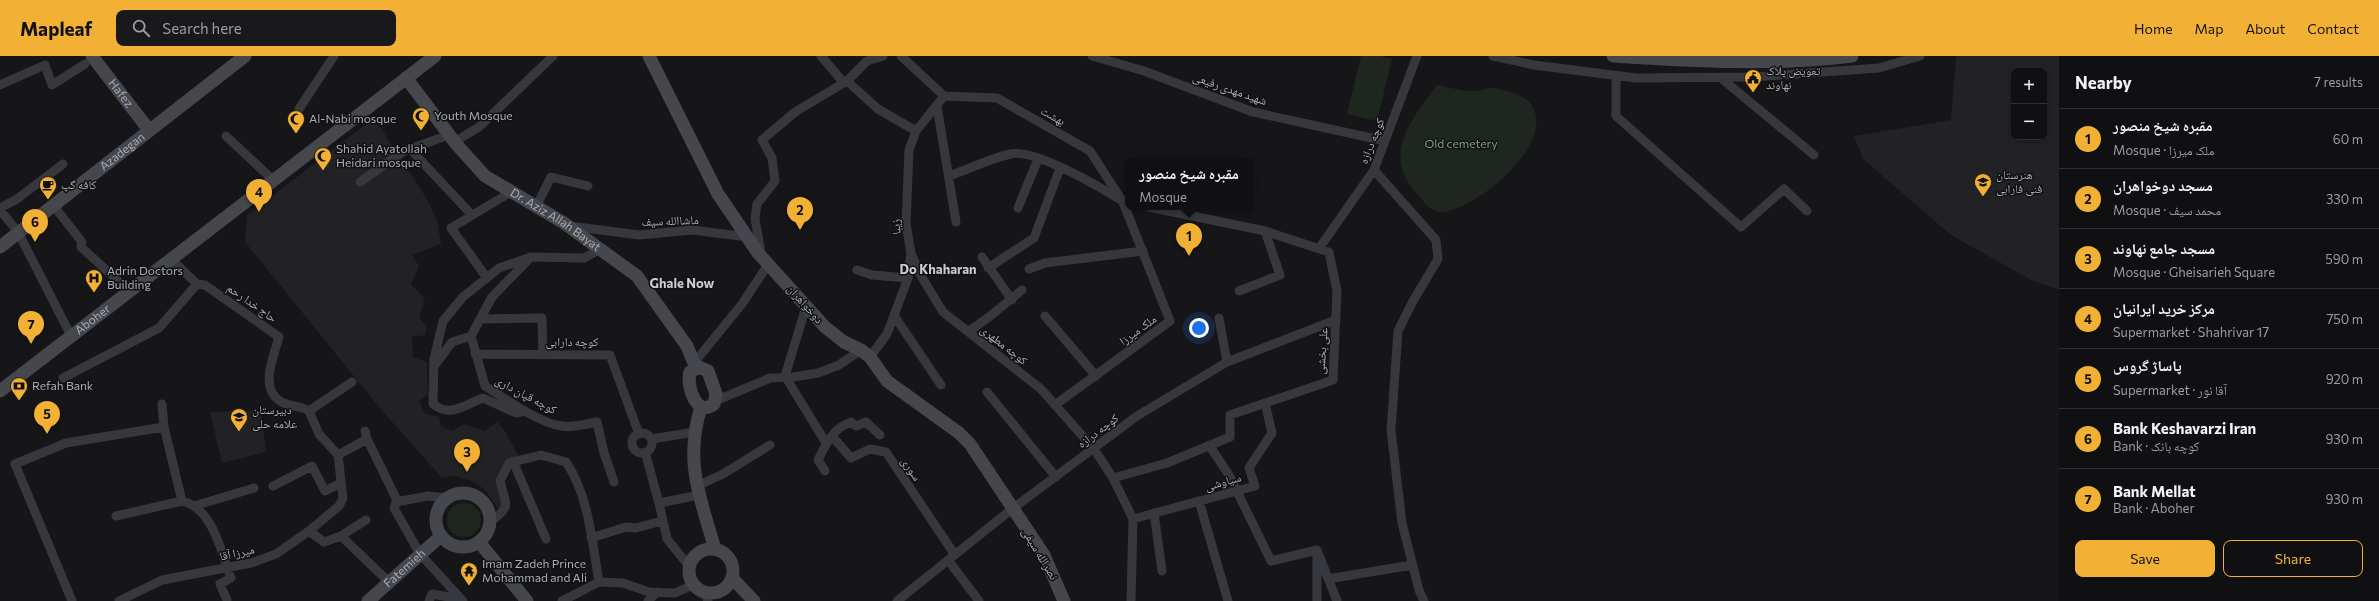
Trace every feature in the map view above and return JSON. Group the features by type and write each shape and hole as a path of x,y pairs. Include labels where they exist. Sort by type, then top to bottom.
{"street":[{"name":"Aboher","path":"0,391 435,56"},
{"path":"360,182 410,149 452,138 479,127 553,56"},
{"name":"دوخواهران","path":"649,56 718,194 765,259 806,307 844,342 865,354 887,381 959,433 970,444 1012,508"},
{"path":"821,56 845,82 878,109 916,131"},
{"path":"865,354 818,374 770,378 715,401 708,408 701,407 695,402 689,380 690,372 738,310 765,259 755,219 757,204 775,180 772,158 762,140 795,112 845,82 867,60 883,56"},
{"path":"901,56 944,96"},
{"name":"شهید مهدی رفیعی","path":"1092,56 1144,71 1253,112 1385,141"},
{"name":"کوچه درازه","path":"1320,247 1374,170 1417,56"},
{"path":"1493,56 1534,65 1616,77 1721,78 1879,68 1920,56"},
{"path":"1613,56 1712,61 1789,61 1852,56"},
{"name":"Azadegan","path":"0,247 240,57"},
{"path":"299,109 331,57"},
{"path":"0,85 45,65 52,85 88,60"},
{"name":"Hafez","path":"88,60 149,130"},
{"path":"1616,77 1616,116 1741,227 1784,189 1807,210"},
{"name":"Dr. Aziz Allah Bayat","path":"406,78 452,138 485,176 569,226 637,276 687,346 695,365"},
{"path":"1721,78 1814,155"},
{"name":"زیبا","path":"865,354 886,334 895,317 908,278 911,253 906,224 909,150 916,131 944,96"},
{"name":"بهشت","path":"944,96 996,98 1090,151 1125,201"},
{"path":"937,106 956,222"},
{"path":"226,136 273,180"},
{"path":"410,149 472,215"},
{"path":"949,176 1011,154 1038,159 1077,174 1125,201"},
{"path":"1018,208 1038,159"},
{"path":"63,164 17,199 0,209 18,232 71,336"},
{"path":"988,268 1034,238 1060,168"},
{"path":"1374,170 1436,240 1438,259 1412,300 1398,331 1391,430 1402,523 1412,564 1424,601"},
{"path":"536,206 545,185 551,177 588,186"},
{"path":"487,278 451,228 511,192"},
{"path":"53,206 82,242 81,247 129,291"},
{"name":"ملک میرزا","path":"1055,405 1170,321 1129,210"},
{"path":"1164,210 1265,231 1320,247"},
{"name":"ماشاالله سیف","path":"569,226 639,235 692,230 748,237"},
{"path":"1240,291 1280,275 1265,231"},
{"name":"علی بخشی","path":"1209,445 1230,437 1230,415 1333,380 1337,290 1329,252 1320,247"},
{"path":"525,411 516,413 483,398 451,412 441,410 433,404 434,366 443,322 463,297 499,268 531,257 584,258 601,249"},
{"path":"1029,268 1045,263 1144,251"},
{"name":"کوچه مطهری","path":"911,253 920,274 943,312 1041,389 1094,449 1113,478 1133,518"},
{"path":"434,366 452,342 471,336 492,297 531,257"},
{"path":"982,257 988,268 1012,300"},
{"name":"حاج خدا رحم","path":"171,259 197,284 205,285 279,337 269,376 270,386 280,401 309,411"},
{"path":"857,270 872,275 908,278"},
{"path":"63,378 159,328 197,284"},
{"path":"968,332 1012,300 1022,290"},
{"path":"785,376 806,307"},
{"path":"1045,316 1096,376"},
{"path":"895,317 941,385"},
{"path":"480,319 542,318 543,354"},
{"path":"1219,318 1227,362"},
{"name":"کوچه درازه","path":"897,601 1012,508 1138,416 1227,362 1336,320"},
{"name":"کوچه قپان داری","path":"471,336 474,354 485,386 525,411 560,426 573,427 597,422 604,453 614,482"},
{"name":"کوچه دارابی","path":"474,354 610,355 639,434"},
{"path":"695,365 703,367 708,371 716,394 715,401"},
{"path":"785,376 829,439"},
{"path":"273,486 312,466 325,491 341,483 338,455 319,434 309,411 352,382"},
{"path":"988,392 1056,477"},
{"name":"سیاوشی","path":"1133,518 1255,486 1249,468 1272,433 1265,403"},
{"path":"162,404 164,427 182,501"},
{"path":"701,407 694,432 693,462 698,491 715,549"},
{"path":"825,471 818,460 829,439 841,425 851,422 856,426 866,422 880,435"},
{"path":"72,601 15,464 66,444 164,427"},
{"path":"652,440 694,432"},
{"path":"639,434 648,435 652,440 650,449 645,452 638,452 634,447 634,438 639,434"},
{"path":"338,455 366,435 397,500 394,508 420,554 461,600"},
{"name":"سوری","path":"829,439 851,458 870,449 886,452 951,557"},
{"path":"659,503 698,491 770,445"},
{"path":"1113,478 1167,463 1209,445 1229,475 1235,491 1271,561 1317,550"},
{"path":"645,452 667,539 689,566"},
{"path":"490,522 505,512 506,506 500,481 509,463 541,455 566,462 575,475 591,538 599,582"},
{"path":"513,461 546,539"},
{"name":"میرزا آقا","path":"119,601 162,580 251,563 276,554 309,531 339,506 343,498 341,483"},
{"path":"194,506 254,488"},
{"path":"396,502 428,496 447,498 461,492 476,496 487,507 490,522 489,530 479,542 471,546 454,546 440,536 437,528 437,511 447,498"},
{"path":"116,516 182,501 191,503 213,527 231,578 220,584 227,600"},
{"path":"1199,501 1228,601"},
{"name":"نصرالله سیفی","path":"1012,508 1044,555 1064,601"},
{"path":"1154,513 1162,571"},
{"path":"1131,601 1133,518"},
{"path":"309,531 324,542 341,536 366,520"},
{"path":"591,538 626,527 636,528 662,521"},
{"path":"341,536 389,582"},
{"name":"Fatemieh","path":"368,601 440,536"},
{"path":"479,542 527,601"},
{"path":"715,549 724,553 730,560 733,569 732,578 727,587 719,592 703,598 693,585 689,576 689,566 699,552 715,549"},
{"path":"1317,550 1336,601"},
{"path":"1317,550 1317,601"},
{"path":"951,557 980,601"},
{"path":"1328,579 1412,564"},
{"path":"732,578 754,601"},
{"path":"562,601 599,582 624,583 649,592 675,592 693,585"},
{"path":"648,601 657,592"},
{"path":"429,601 432,594 461,600"}],"shaded area":[{"name":"هنرستان فنی فارابی","path":"2059,56 2059,290 2031,280 1951,235 1863,159 1854,136 1951,120 1956,57"},
{"path":"377,122 427,199 437,220 441,244 412,255 419,266 411,284 425,299 419,318 427,326 425,335 412,337 413,357 427,362 428,394 419,401 425,414 439,417 441,426 453,431 463,424 484,431 497,422 504,430 519,456 505,462 497,476 496,483 503,508 500,511 485,490 474,482 455,476 442,478 379,407 245,242 247,215 365,125"},
{"name":"دبیرستان علامه حلی","path":"261,410 266,452 222,463 210,412"}],"green space":[{"path":"1361,56 1380,56 1392,59 1377,121 1347,114"},
{"name":"Old cemetery","path":"1437,85 1470,91 1491,88 1510,92 1525,98 1536,116 1534,134 1525,152 1511,170 1493,187 1474,200 1456,209 1441,212 1437,212 1428,206 1417,194 1406,180 1401,165 1401,152 1404,138 1418,111"},
{"path":"461,503 467,503 471,504 478,510 481,520 480,527 474,534 467,537 461,537 457,536 450,530 447,523 447,517 448,513 454,506"}],"place":[{"name":"تعویض پلاک نهاوند","path":"1753,93"},
{"name":"Youth Mosque","path":"421,131"},
{"name":"Al-Nabi mosque","path":"296,134"},
{"name":"Shahid Ayatollah Heidari mosque","path":"323,171"},
{"name":"هنرستان فنی فارابی","path":"1983,197"},
{"name":"کافه گپ","path":"48,200"},
{"name":"مرکز خرید ایرانیان","path":"259,212"},
{"name":"مسجد دوخواهران","path":"800,230"},
{"name":"Bank Keshavarzi Iran","path":"35,242"},
{"name":"مقبره شیخ منصور","path":"1189,256"},
{"name":"Adrin Doctors Building","path":"94,293"},
{"name":"Bank Mellat","path":"31,344"},
{"name":"Refah Bank","path":"19,401"},
{"name":"دبیرستان علامه حلی","path":"239,432"},
{"name":"پاساژ گروس","path":"47,434"},
{"name":"مسجد جامع نهاوند","path":"467,472"},
{"name":"Imam Zadeh Prince Mohammad and Ali","path":"469,586"}],"district":[{"name":"Do Khaharan","path":"938,269"},
{"name":"Ghale Now","path":"682,283"}]}
